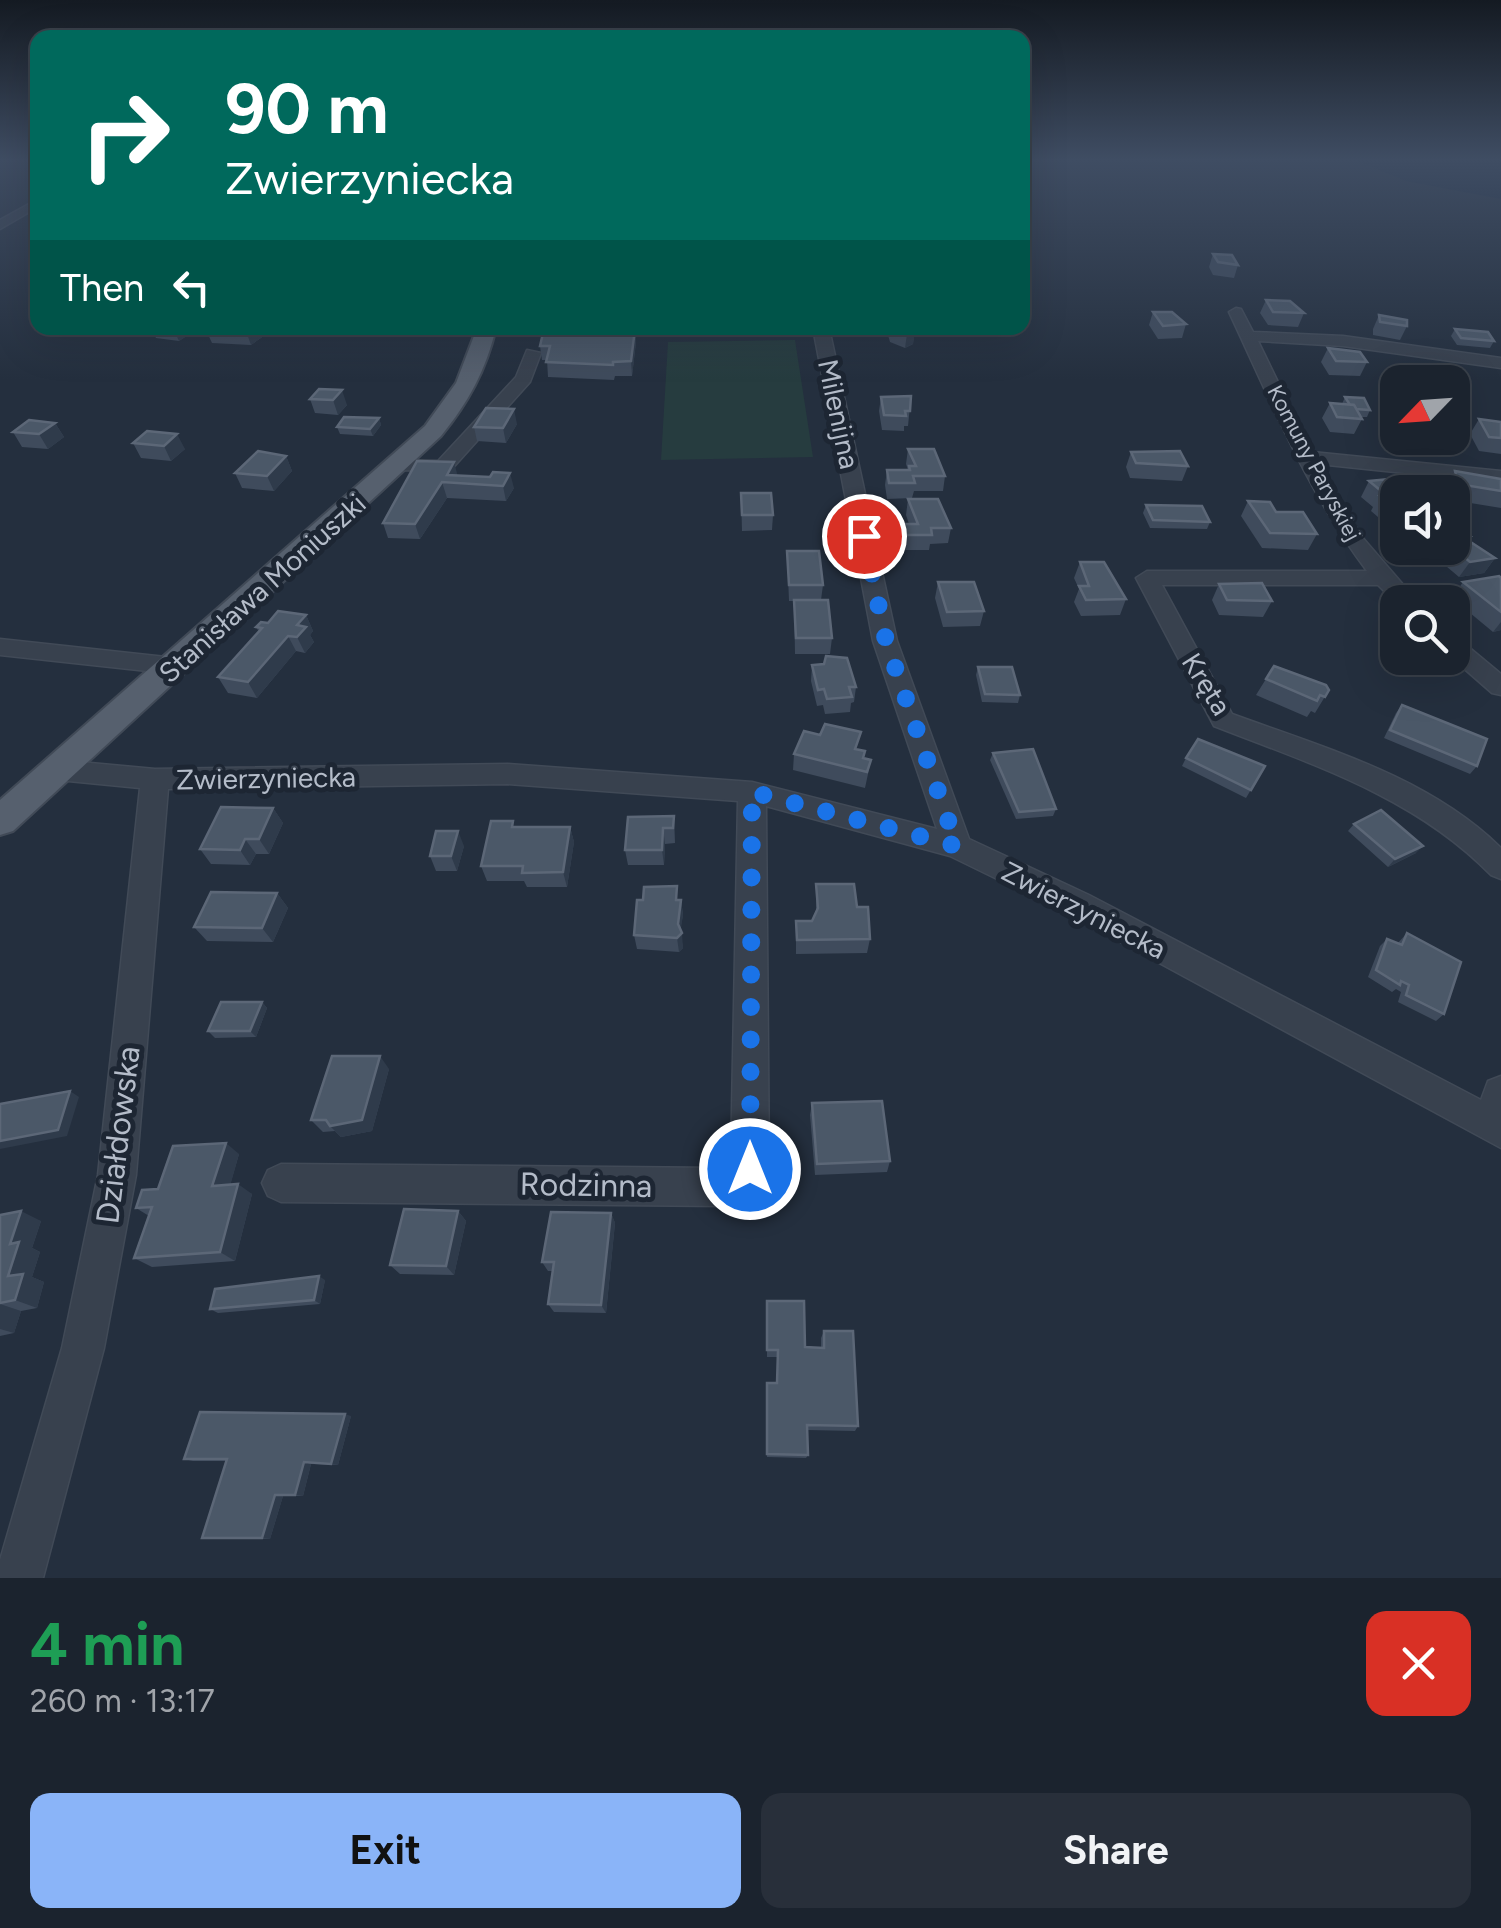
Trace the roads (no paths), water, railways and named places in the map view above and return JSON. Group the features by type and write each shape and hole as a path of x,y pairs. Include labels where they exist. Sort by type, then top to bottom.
{"main road":[{"name":"Stanisława Moniuszki","path":"0,821 397,466 463,396 484,335"}],"street":[{"name":"Komuny Paryskiej","path":"1236,312 1350,537 1388,585"},
{"name":"Milenijna","path":"822,335 886,641 957,846"},
{"path":"1249,336 1343,341 1501,363"},
{"path":"397,466 443,468 524,378 533,353"},
{"path":"1309,458 1501,477"},
{"name":"Kręta","path":"1380,578 1148,578 1223,720 1340,766 1438,812 1489,853 1501,868"},
{"path":"0,647 175,666"},
{"path":"1470,660 1501,687"},
{"path":"58,770 155,780"},
{"name":"Zwierzyniecka","path":"155,780 508,774 752,792 957,846 1498,1116"},
{"name":"Działdowska","path":"19,1578 83,1348 118,1175 155,780"},
{"name":"Rodzinna","path":"281,1183 725,1186 750,1169 752,792"}]}
